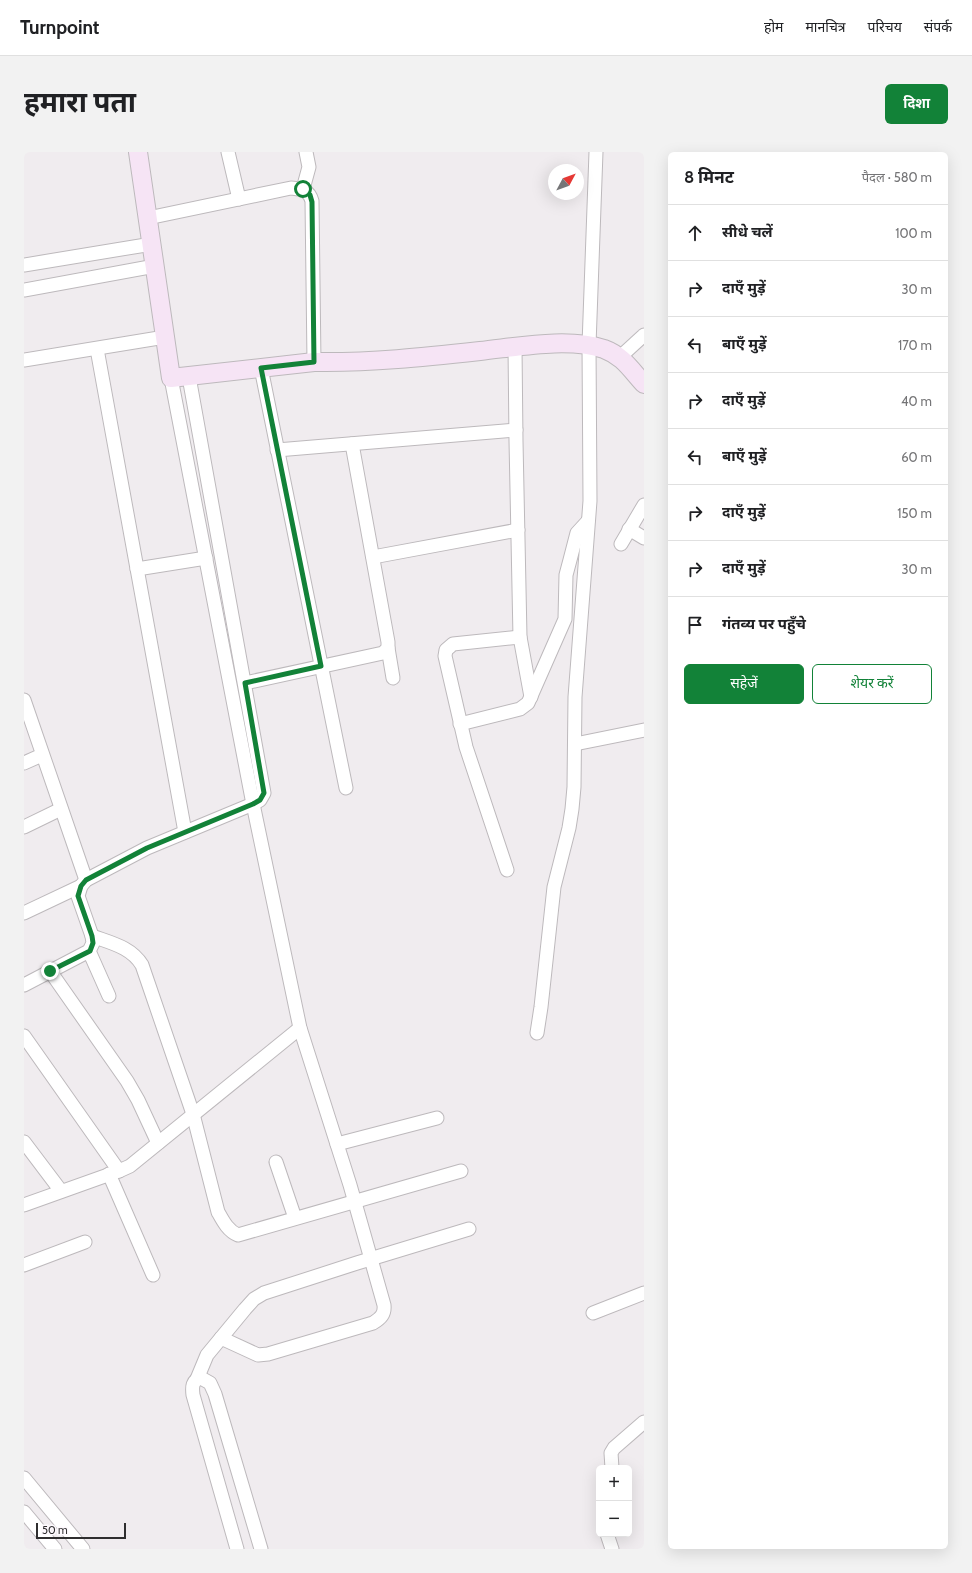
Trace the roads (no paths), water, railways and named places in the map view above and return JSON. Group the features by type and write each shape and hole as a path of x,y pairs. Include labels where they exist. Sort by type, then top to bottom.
{"street":[{"path":"138,152 171,378 253,804 300,1028 355,1202 385,1312 373,1323 268,1354 258,1355 221,1338"},
{"path":"228,152 239,199"},
{"path":"303,189 309,167 306,152"},
{"path":"537,1033 554,887 572,809 576,697 590,501 589,345 596,152"},
{"path":"148,218 291,188 303,189 310,195 312,202 314,362"},
{"path":"24,265 152,244"},
{"path":"24,290 155,266"},
{"path":"620,357 644,335"},
{"path":"24,360 165,337"},
{"path":"171,378 314,362 336,363 404,359 562,343 589,345 620,357 644,384"},
{"path":"515,347 520,637 531,697"},
{"path":"97,349 185,832"},
{"path":"261,368 346,788"},
{"path":"24,913 147,848 253,804 260,800 264,793 189,377"},
{"path":"277,450 516,430"},
{"path":"352,444 388,642 393,678"},
{"path":"621,544 644,505"},
{"path":"197,510 213,509"},
{"path":"460,724 520,709 528,703 565,619 566,575 577,533 588,521"},
{"path":"629,529 644,538"},
{"path":"373,557 518,530"},
{"path":"137,569 206,558"},
{"path":"507,870 466,748 445,656 446,650 453,644 520,637"},
{"path":"245,683 383,653 388,648"},
{"path":"24,985 90,951 93,943 78,896 83,883 61,808 25,704"},
{"path":"575,744 644,730"},
{"path":"24,763 42,755"},
{"path":"24,827 61,808"},
{"path":"92,936 125,948 138,958 142,965 193,1114 218,1212 225,1224 233,1233 238,1235 461,1172"},
{"path":"90,951 109,996"},
{"path":"50,971 127,1081 138,1100 158,1144"},
{"path":"24,1205 130,1166 300,1028"},
{"path":"24,1036 114,1173 154,1275"},
{"path":"337,1144 437,1118"},
{"path":"24,1142 61,1191"},
{"path":"276,1162 296,1218"},
{"path":"237,1549 193,1395 193,1384 197,1379 207,1355 254,1299 264,1294 469,1229"},
{"path":"24,1266 85,1242"},
{"path":"594,1313 644,1293"},
{"path":"197,1379 201,1378 210,1382 215,1394 261,1549"},
{"path":"612,1465 611,1453 614,1448 644,1422"},
{"path":"24,1478 83,1549"},
{"path":"24,1512 55,1549"},
{"path":"608,1537 612,1549"}]}
